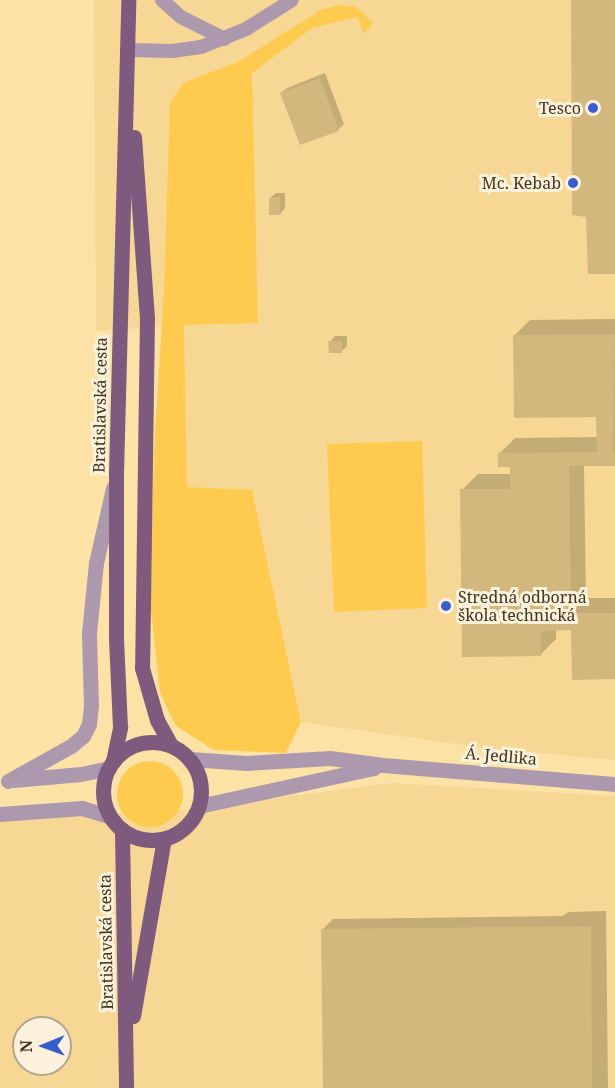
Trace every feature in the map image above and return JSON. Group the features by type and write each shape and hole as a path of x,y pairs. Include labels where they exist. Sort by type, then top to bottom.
{"main road":[{"name":"Bratislavská cesta","path":"109,816 103,792 120,727 116,638 116,473 128,0"},
{"name":"Bratislavská cesta","path":"128,50 147,318 142,668 157,720 171,745 190,759"},
{"path":"111,764 120,753 139,743 150,741 171,745"},
{"path":"109,816 122,831 142,840 164,839 186,828 200,806 201,782 190,759"},
{"name":"Bratislavská cesta","path":"122,831 126,1088"},
{"name":"Bratislavská cesta","path":"126,1053 164,839"}],"street":[{"path":"4,781 71,747 83,736 89,724 92,706 89,633 96,563 116,473"},
{"name":"Á. Jedlika","path":"190,759 246,763 330,758 383,765 615,784"},
{"path":"4,781 81,774 111,764"},
{"name":"Á. Jedlika","path":"200,806 383,765"},
{"path":"0,814 81,808 109,816"}],"lane":[{"path":"162,0 181,17 225,39"},
{"path":"128,50 172,51 201,47 246,30 292,0"}],"shaded area":[{"path":"94,0 615,0 615,760 485,748 301,722 252,490 187,487 184,325 96,331"},
{"path":"338,5 356,7 373,23 364,34 357,17 312,28 252,73 258,323 184,325 187,487 252,490 301,722 286,753 214,750 176,726 160,693 150,601 154,449 164,290 170,103 183,83 238,62 321,10"},
{"path":"422,441 427,608 334,612 327,444"},
{"path":"144,761 156,761 168,766 178,776 183,794 181,807 168,822 156,827 144,827 132,822 122,812 117,800 117,788 122,776 132,766"},
{"path":"392,783 615,796 615,1088 0,1088 0,812 158,813"}],"building":[{"name":"Tesco","path":"571,0 615,0 615,274 588,274 586,217 572,215"},
{"path":"320,78 339,131 300,145 280,93"},
{"path":"280,197 280,215 269,215 269,198"},
{"path":"615,334 613,452 615,452 615,466 569,466 571,613 615,613 615,679 572,680 571,630 541,631 541,656 462,657 460,489 510,489 510,467 498,467 498,453 597,452 596,417 514,418 513,335"},
{"path":"328,341 342,341 342,353 329,353"},
{"path":"591,926 592,1088 323,1088 321,929"}],"place":[{"name":"Tesco","path":"593,108"},
{"name":"Mc. Kebab","path":"573,183"},
{"name":"Stredná odborná škola technická","path":"446,606"}]}
